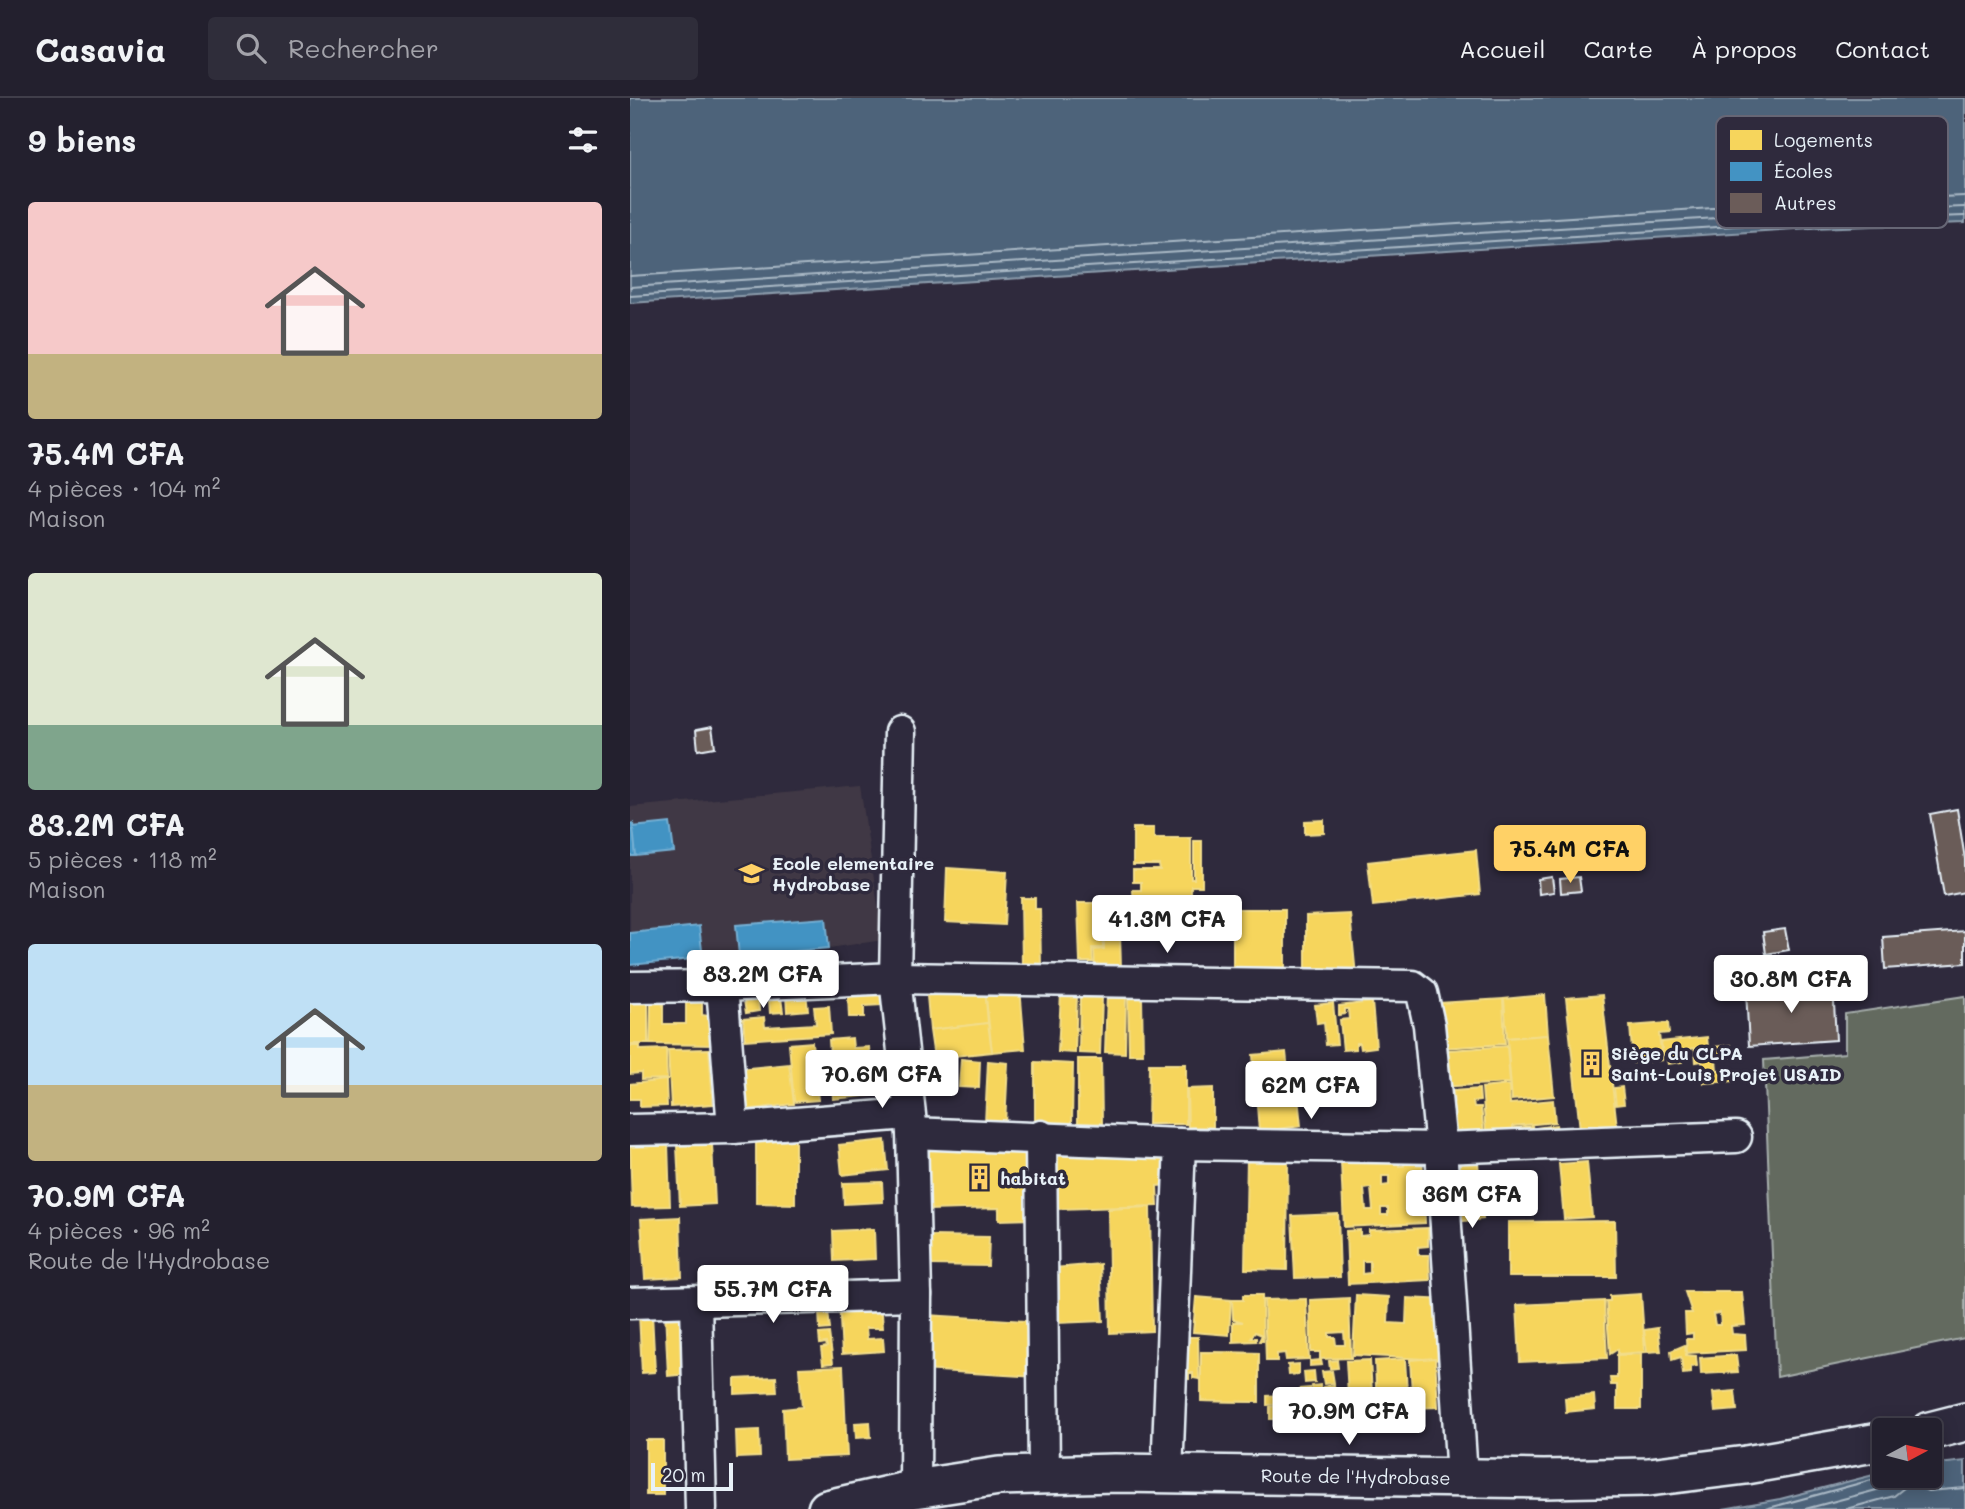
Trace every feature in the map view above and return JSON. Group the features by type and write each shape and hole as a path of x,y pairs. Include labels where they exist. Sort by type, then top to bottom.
{"street":[{"path":"900,732 895,978 910,1123 916,1296 915,1489"},
{"path":"630,987 722,986 895,978 1413,986 1422,993 1426,1005 1441,1148 1462,1477"},
{"path":"722,986 733,1128"},
{"path":"630,1130 910,1123 1041,1136 1180,1144 1441,1148 1736,1136"},
{"path":"1041,1136 1044,1476"},
{"path":"1167,1474 1180,1144"},
{"path":"630,1303 916,1296"},
{"path":"696,1302 701,1509"},
{"path":"1942,1428 1965,1422"},
{"name":"Route de l'Hydrobase","path":"827,1509 915,1489 999,1476 1167,1474 1649,1477 1746,1465 1872,1443"}],"shaded area":[{"name":"Ecole elementaire Hydrobase","path":"860,786 883,940 829,948 630,965 630,807"},
{"path":"1965,996 1965,1338 1777,1377 1764,1060 1845,1053 1845,1014"}],"water":[{"path":"630,98 1965,98 1965,223 1948,224 1948,116 1716,116 1716,228 1811,228 630,303"},
{"path":"1965,1461 1965,1509 1723,1509 1780,1499 1872,1475 1872,1488 1942,1488 1942,1464"}],"building: Logements":[{"path":"1324,820 1324,833 1305,834 1305,821"},
{"path":"1133,828 1154,828 1154,838 1191,838 1191,879 1194,879 1194,841 1202,841 1202,886 1191,886 1191,907 1134,907 1133,890 1141,890 1141,882 1133,882 1133,870 1160,870 1159,865 1133,865"},
{"path":"1476,850 1480,894 1373,906 1368,862"},
{"path":"947,868 1007,872 1004,925 945,922"},
{"path":"1021,898 1035,898 1035,909 1040,909 1041,966 1022,966"},
{"path":"1103,900 1119,900 1121,968 1095,969 1094,950 1104,949 1104,929 1114,929 1114,914 1103,914"},
{"path":"1078,903 1102,903 1102,916 1113,916 1113,927 1102,928 1103,948 1092,948 1093,962 1080,962"},
{"path":"1233,909 1285,909 1285,972 1233,971"},
{"path":"1350,914 1356,976 1306,976 1306,916"},
{"path":"1020,987 1025,1049 992,1052 985,989"},
{"path":"985,989 988,1023 930,1030 927,996"},
{"path":"806,993 808,1010 787,1012 786,995"},
{"path":"1061,993 1077,994 1075,1053 1058,1052"},
{"path":"882,994 882,1005 864,1006 864,1017 849,1017 848,996"},
{"path":"1107,994 1126,995 1125,1053 1105,1052"},
{"path":"1545,995 1548,1035 1507,1038 1504,999"},
{"name":"Siège du CLPA Saint-Louis Projet USAID","path":"1602,995 1617,1127 1580,1130 1566,998"},
{"path":"1080,996 1102,997 1100,1054 1079,1053"},
{"path":"1128,997 1142,997 1143,1054 1129,1054"},
{"path":"758,998 759,1011 746,1013 744,1000"},
{"path":"781,998 783,1012 770,1013 769,1000"},
{"path":"648,999 648,1044 630,1044 630,1004 632,1000"},
{"path":"1503,999 1505,1044 1442,1048 1439,1003"},
{"path":"651,1000 663,1001 663,1024 686,1024 686,1001 702,1001 702,1015 709,1016 709,1027 714,1027 714,1045 650,1044"},
{"path":"1372,1002 1376,1047 1361,1049 1360,1043 1356,1043 1356,1049 1343,1050 1340,1020 1349,1019 1348,1009 1345,1009 1345,1014 1339,1015 1339,1006"},
{"path":"1333,1003 1337,1044 1326,1045 1324,1022 1317,1023 1315,1005"},
{"path":"829,1006 831,1034 745,1040 743,1019 764,1017 765,1027 816,1024 814,1007"},
{"path":"988,1023 992,1052 934,1058 930,1030"},
{"path":"1668,1023 1669,1033 1659,1034 1662,1060 1633,1063 1630,1026"},
{"path":"1548,1035 1554,1096 1512,1100 1507,1038"},
{"path":"1707,1037 1708,1047 1689,1049 1689,1056 1682,1057 1682,1062 1668,1064 1666,1055 1663,1055 1661,1042"},
{"path":"852,1038 853,1048 869,1047 873,1095 833,1099 829,1040"},
{"path":"812,1042 818,1100 794,1102 789,1044"},
{"path":"1731,1045 1732,1057 1716,1059 1717,1070 1733,1069 1734,1081 1704,1083 1702,1061 1696,1062 1695,1049"},
{"path":"630,1046 640,1046 640,1050 666,1049 667,1079 641,1080 641,1073 630,1074"},
{"path":"1507,1046 1510,1083 1437,1087 1435,1051"},
{"path":"709,1049 713,1104 671,1107 668,1050"},
{"path":"1286,1052 1291,1098 1298,1097 1301,1126 1259,1131 1253,1055"},
{"path":"961,1059 980,1061 979,1088 959,1087"},
{"path":"1078,1059 1101,1059 1102,1123 1078,1123"},
{"path":"988,1061 1008,1063 1005,1124 985,1123"},
{"path":"1035,1062 1073,1064 1072,1123 1035,1122"},
{"path":"789,1064 794,1104 744,1110 739,1069"},
{"path":"1149,1064 1186,1064 1186,1124 1148,1124"},
{"path":"666,1080 667,1106 640,1107 640,1099 630,1099 630,1084"},
{"path":"1509,1085 1510,1104 1553,1100 1555,1122 1513,1126 1515,1142 1487,1145 1482,1088"},
{"path":"1622,1087 1624,1104 1616,1105 1614,1088"},
{"path":"1213,1088 1213,1127 1188,1127 1187,1089"},
{"path":"1479,1089 1480,1101 1473,1102 1474,1107 1481,1107 1484,1134 1450,1138 1447,1103 1454,1102 1453,1091"},
{"path":"1556,1125 1558,1135 1536,1139 1535,1128"},
{"path":"1532,1126 1534,1137 1517,1140 1515,1128"},
{"path":"756,1140 795,1140 795,1204 756,1203"},
{"path":"885,1140 888,1170 842,1175 839,1145"},
{"path":"668,1143 670,1206 632,1207 630,1144"},
{"path":"712,1144 715,1204 680,1206 677,1146"},
{"name":"habitat","path":"1030,1145 1033,1219 999,1220 999,1208 929,1210 927,1148"},
{"path":"1057,1152 1167,1156 1167,1185 1157,1186 1158,1206 1057,1209"},
{"path":"1247,1157 1288,1157 1287,1270 1245,1269"},
{"path":"1422,1159 1424,1188 1409,1189 1409,1195 1424,1194 1425,1223 1344,1227 1341,1162 1399,1160 1399,1166 1404,1166 1404,1160","holes":["1382,1176 1389,1176 1389,1185 1382,1186","1371,1188 1373,1210 1366,1210 1364,1189","1381,1208 1388,1208 1388,1215 1381,1215"]},
{"path":"1478,1162 1483,1219 1453,1222 1448,1165"},
{"path":"1587,1162 1592,1217 1564,1219 1559,1164"},
{"path":"882,1182 883,1202 844,1204 843,1183"},
{"path":"1150,1207 1152,1331 1110,1333 1108,1209"},
{"path":"1338,1214 1340,1277 1295,1278 1292,1216"},
{"path":"680,1217 682,1277 645,1279 641,1219"},
{"path":"1615,1221 1616,1277 1508,1277 1508,1222"},
{"path":"1428,1228 1428,1246 1418,1247 1418,1255 1429,1255 1430,1280 1348,1284 1346,1231 1360,1230 1360,1236 1369,1235 1369,1230","holes":["1362,1261 1370,1261 1370,1273 1362,1274"]},
{"path":"874,1229 875,1259 834,1261 833,1231"},
{"name":"habitat","path":"931,1236 989,1237 988,1266 930,1265"},
{"path":"1100,1264 1103,1321 1057,1323 1054,1268"},
{"path":"1685,1292 1742,1292 1745,1325 1731,1326 1732,1334 1745,1335 1746,1350 1687,1353 1686,1339 1693,1339 1693,1333 1686,1334 1685,1313 1692,1313","holes":["1720,1313 1721,1325 1715,1325 1713,1314"]},
{"path":"1641,1294 1645,1352 1618,1354 1618,1349 1610,1354 1606,1301 1610,1301 1610,1296"},
{"path":"1243,1295 1262,1295 1263,1341 1259,1341 1262,1335 1255,1332 1251,1338 1256,1338 1256,1341 1233,1342 1233,1322 1243,1322 1233,1319 1232,1300 1243,1300"},
{"path":"1356,1295 1389,1297 1388,1323 1406,1324 1407,1298 1448,1300 1443,1360 1353,1355"},
{"path":"1196,1297 1231,1300 1229,1335 1193,1332"},
{"path":"1349,1298 1351,1358 1320,1359 1320,1352 1311,1352 1310,1300","holes":["1344,1332 1345,1345 1336,1345 1335,1337 1329,1337 1329,1333"]},
{"path":"881,1299 883,1328 866,1328 867,1339 883,1338 884,1351 842,1354 839,1301"},
{"path":"1306,1299 1309,1359 1286,1360 1285,1353 1277,1354 1277,1361 1266,1361 1264,1300"},
{"path":"1604,1301 1607,1358 1520,1362 1517,1305"},
{"path":"686,1310 689,1374 668,1376 665,1311"},
{"path":"828,1311 830,1329 820,1330 819,1312"},
{"path":"652,1313 655,1372 642,1373 639,1314"},
{"path":"926,1315 1041,1322 1037,1377 922,1370"},
{"path":"1658,1328 1661,1351 1647,1352 1644,1330"},
{"path":"829,1333 833,1363 823,1364 821,1348 827,1347 826,1343 820,1344 819,1334"},
{"path":"1185,1337 1198,1337 1199,1379 1193,1378 1193,1373 1189,1373 1189,1379 1185,1379"},
{"path":"1685,1345 1686,1355 1696,1356 1697,1366 1691,1367 1691,1373 1683,1374 1681,1357 1672,1360 1671,1351"},
{"path":"1201,1352 1259,1353 1259,1402 1201,1401"},
{"path":"1201,1352 1259,1353 1259,1402 1201,1401"},
{"path":"1641,1354 1641,1409 1617,1409 1617,1385 1611,1385 1610,1378 1617,1378 1617,1355"},
{"path":"1736,1355 1738,1372 1701,1374 1700,1358"},
{"path":"1435,1358 1438,1407 1413,1408 1410,1360"},
{"path":"1405,1359 1408,1408 1377,1410 1375,1361"},
{"path":"1321,1360 1322,1365 1310,1366 1310,1361"},
{"path":"1337,1360 1338,1368 1330,1369 1329,1361"},
{"path":"1370,1360 1373,1410 1349,1411 1346,1361"},
{"path":"1299,1364 1299,1374 1289,1375 1288,1365"},
{"path":"843,1366 847,1456 785,1459 783,1409 802,1407 799,1368"},
{"path":"1314,1371 1315,1382 1305,1383 1304,1372"},
{"path":"1332,1371 1334,1383 1324,1384 1322,1372"},
{"path":"776,1377 777,1392 735,1394 735,1379"},
{"path":"1320,1385 1322,1408 1314,1408 1312,1386"},
{"path":"1334,1385 1335,1392 1324,1394 1323,1387"},
{"path":"1310,1388 1312,1408 1302,1409 1300,1389"},
{"path":"1735,1391 1737,1410 1715,1412 1713,1393"},
{"path":"1294,1394 1294,1404 1267,1405 1267,1396"},
{"path":"1336,1395 1338,1408 1325,1410 1323,1397"},
{"path":"1594,1395 1595,1409 1566,1412 1565,1398"},
{"path":"1285,1405 1292,1405 1293,1418 1285,1418"},
{"path":"1275,1406 1275,1419 1270,1419 1270,1407"},
{"path":"870,1422 871,1437 856,1438 855,1423"},
{"path":"759,1430 760,1457 737,1458 736,1431"},
{"path":"646,1440 663,1440 663,1495 646,1495"}],"building: Écoles":[{"path":"633,823 636,856 630,856 630,824"},
{"path":"670,823 674,852 636,856 633,827"},
{"path":"826,918 829,948 739,956 736,925"},
{"path":"699,926 703,958 630,965 630,933"}],"building: Autres":[{"path":"712,727 715,747 698,750 696,730"},
{"path":"1957,809 1965,859 1965,892 1944,896 1930,814"},
{"path":"1552,877 1554,892 1539,894 1538,879"},
{"path":"1579,877 1581,891 1561,893 1560,879"},
{"path":"1785,929 1789,950 1766,954 1763,932"},
{"path":"1965,931 1965,963 1885,969 1883,937"},
{"path":"1833,984 1836,1040 1749,1046 1746,990"}],"place":[{"name":"Ecole elementaire Hydrobase","path":"752,873"},
{"name":"Siège du CLPA Saint-Louis Projet USAID","path":"1591,1063"},
{"name":"habitat","path":"980,1178"}]}
